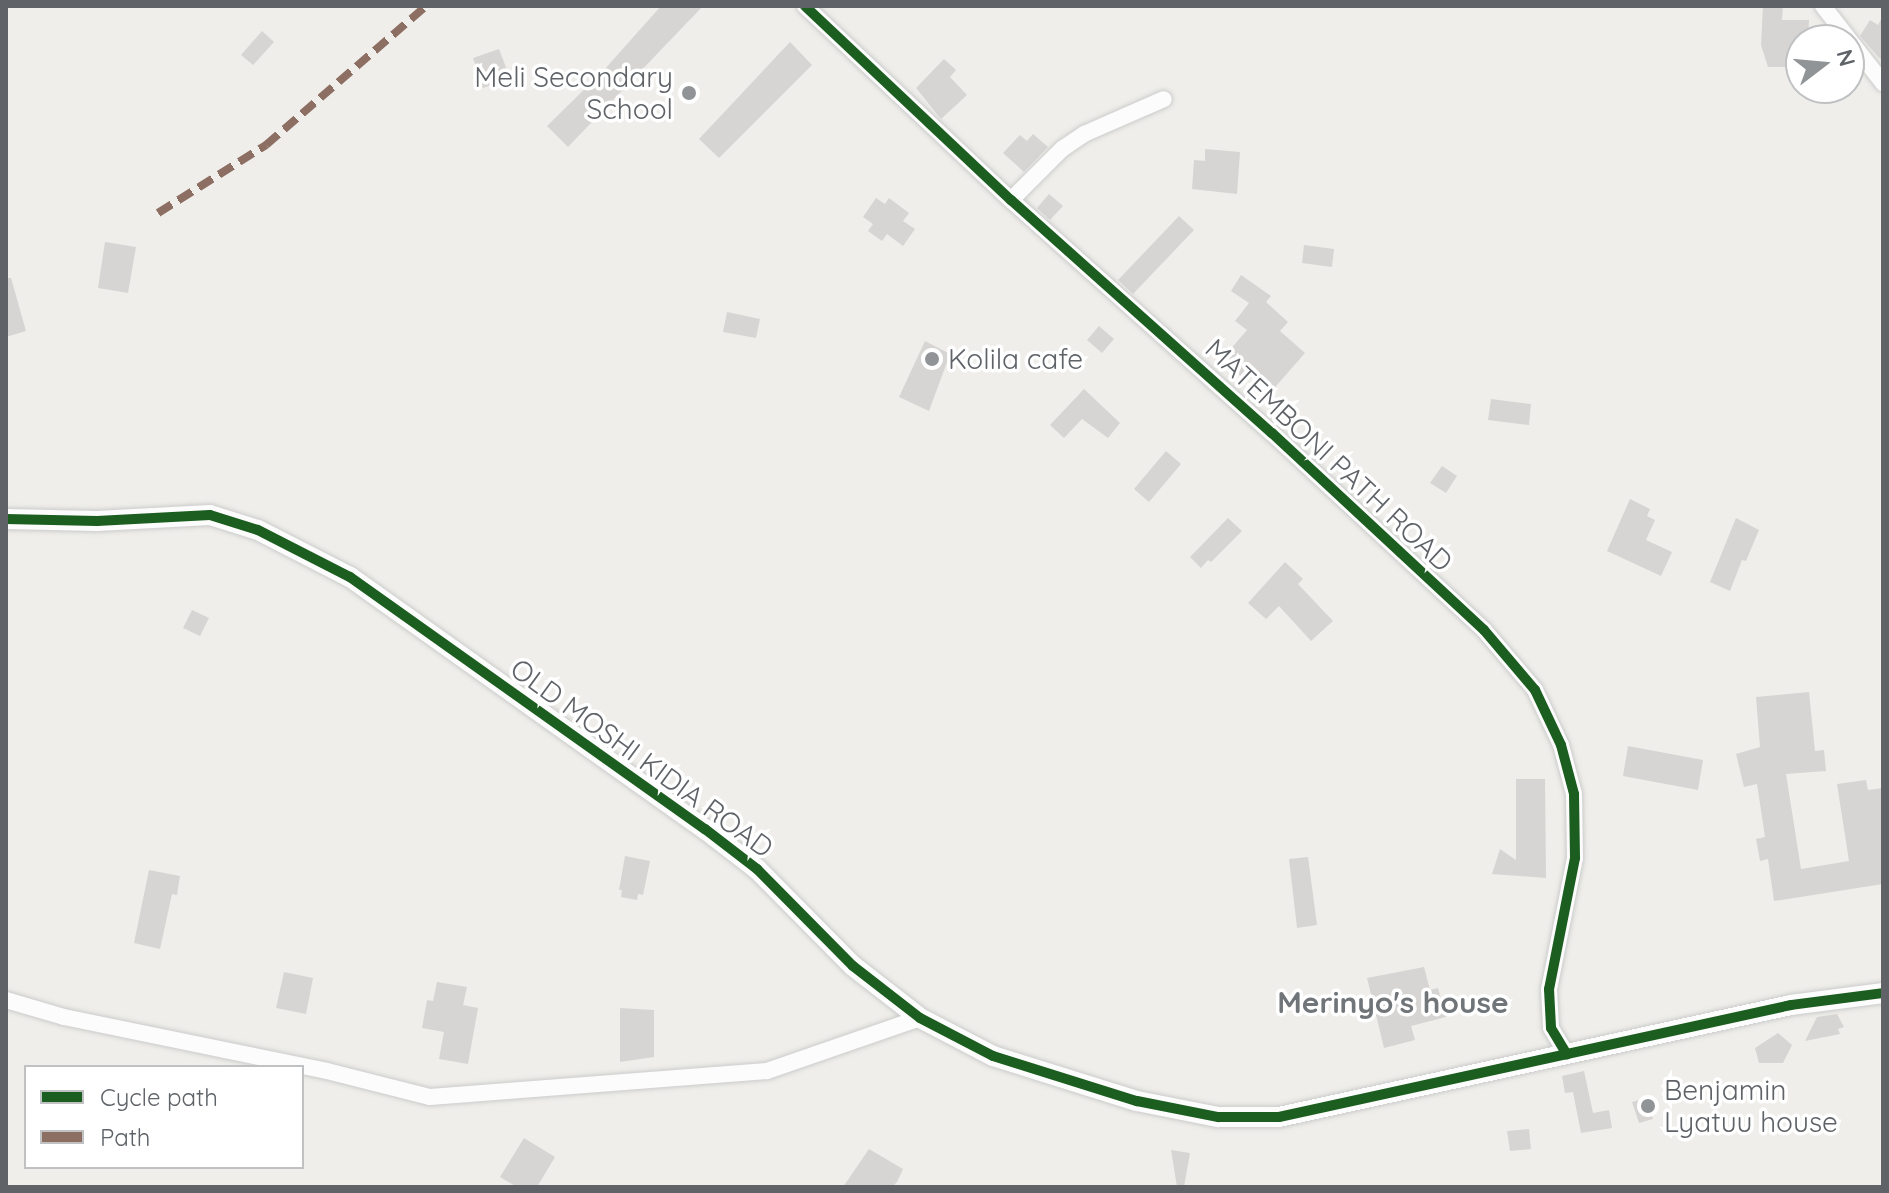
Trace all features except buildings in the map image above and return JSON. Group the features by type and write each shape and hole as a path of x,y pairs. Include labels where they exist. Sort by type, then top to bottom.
{"street":[{"name":"MATEMBONI PATH ROAD","path":"805,6 1011,200 1461,609 1535,690 1561,745 1574,794 1575,858 1549,989 1551,1028 1567,1055"},
{"path":"1823,6 1883,83"},
{"path":"1011,200 1073,141 1164,99"},
{"name":"OLD MOSHI KIDIA ROAD","path":"6,519 97,521 210,515 258,530 350,577 757,869 853,966 920,1018 957,1041 1047,1075 1137,1101 1218,1117 1279,1117 1791,1005 1883,993"},
{"path":"6,1000 64,1017 298,1065"},
{"path":"304,1066 430,1097 767,1071 920,1018"}],"marked path":[{"path":"158,213 266,145 426,6"}],"cycle path":[{"path":"805,6 1011,200 1272,433 1484,630 1535,690 1561,745 1574,794 1575,858 1549,989 1551,1028 1567,1055"},
{"path":"6,519 97,521 210,515 258,530 350,577 757,869 853,966 920,1018 993,1056 1137,1101 1218,1117 1279,1117 1791,1005 1883,993"}],"place":[{"name":"Meli Secondary School","path":"689,93"},
{"name":"Kolila cafe","path":"932,359"},
{"name":"Benjamin Lyatuu house","path":"1648,1106"}],"district":[{"name":"Merinyo's house","path":"1393,1002"}]}
